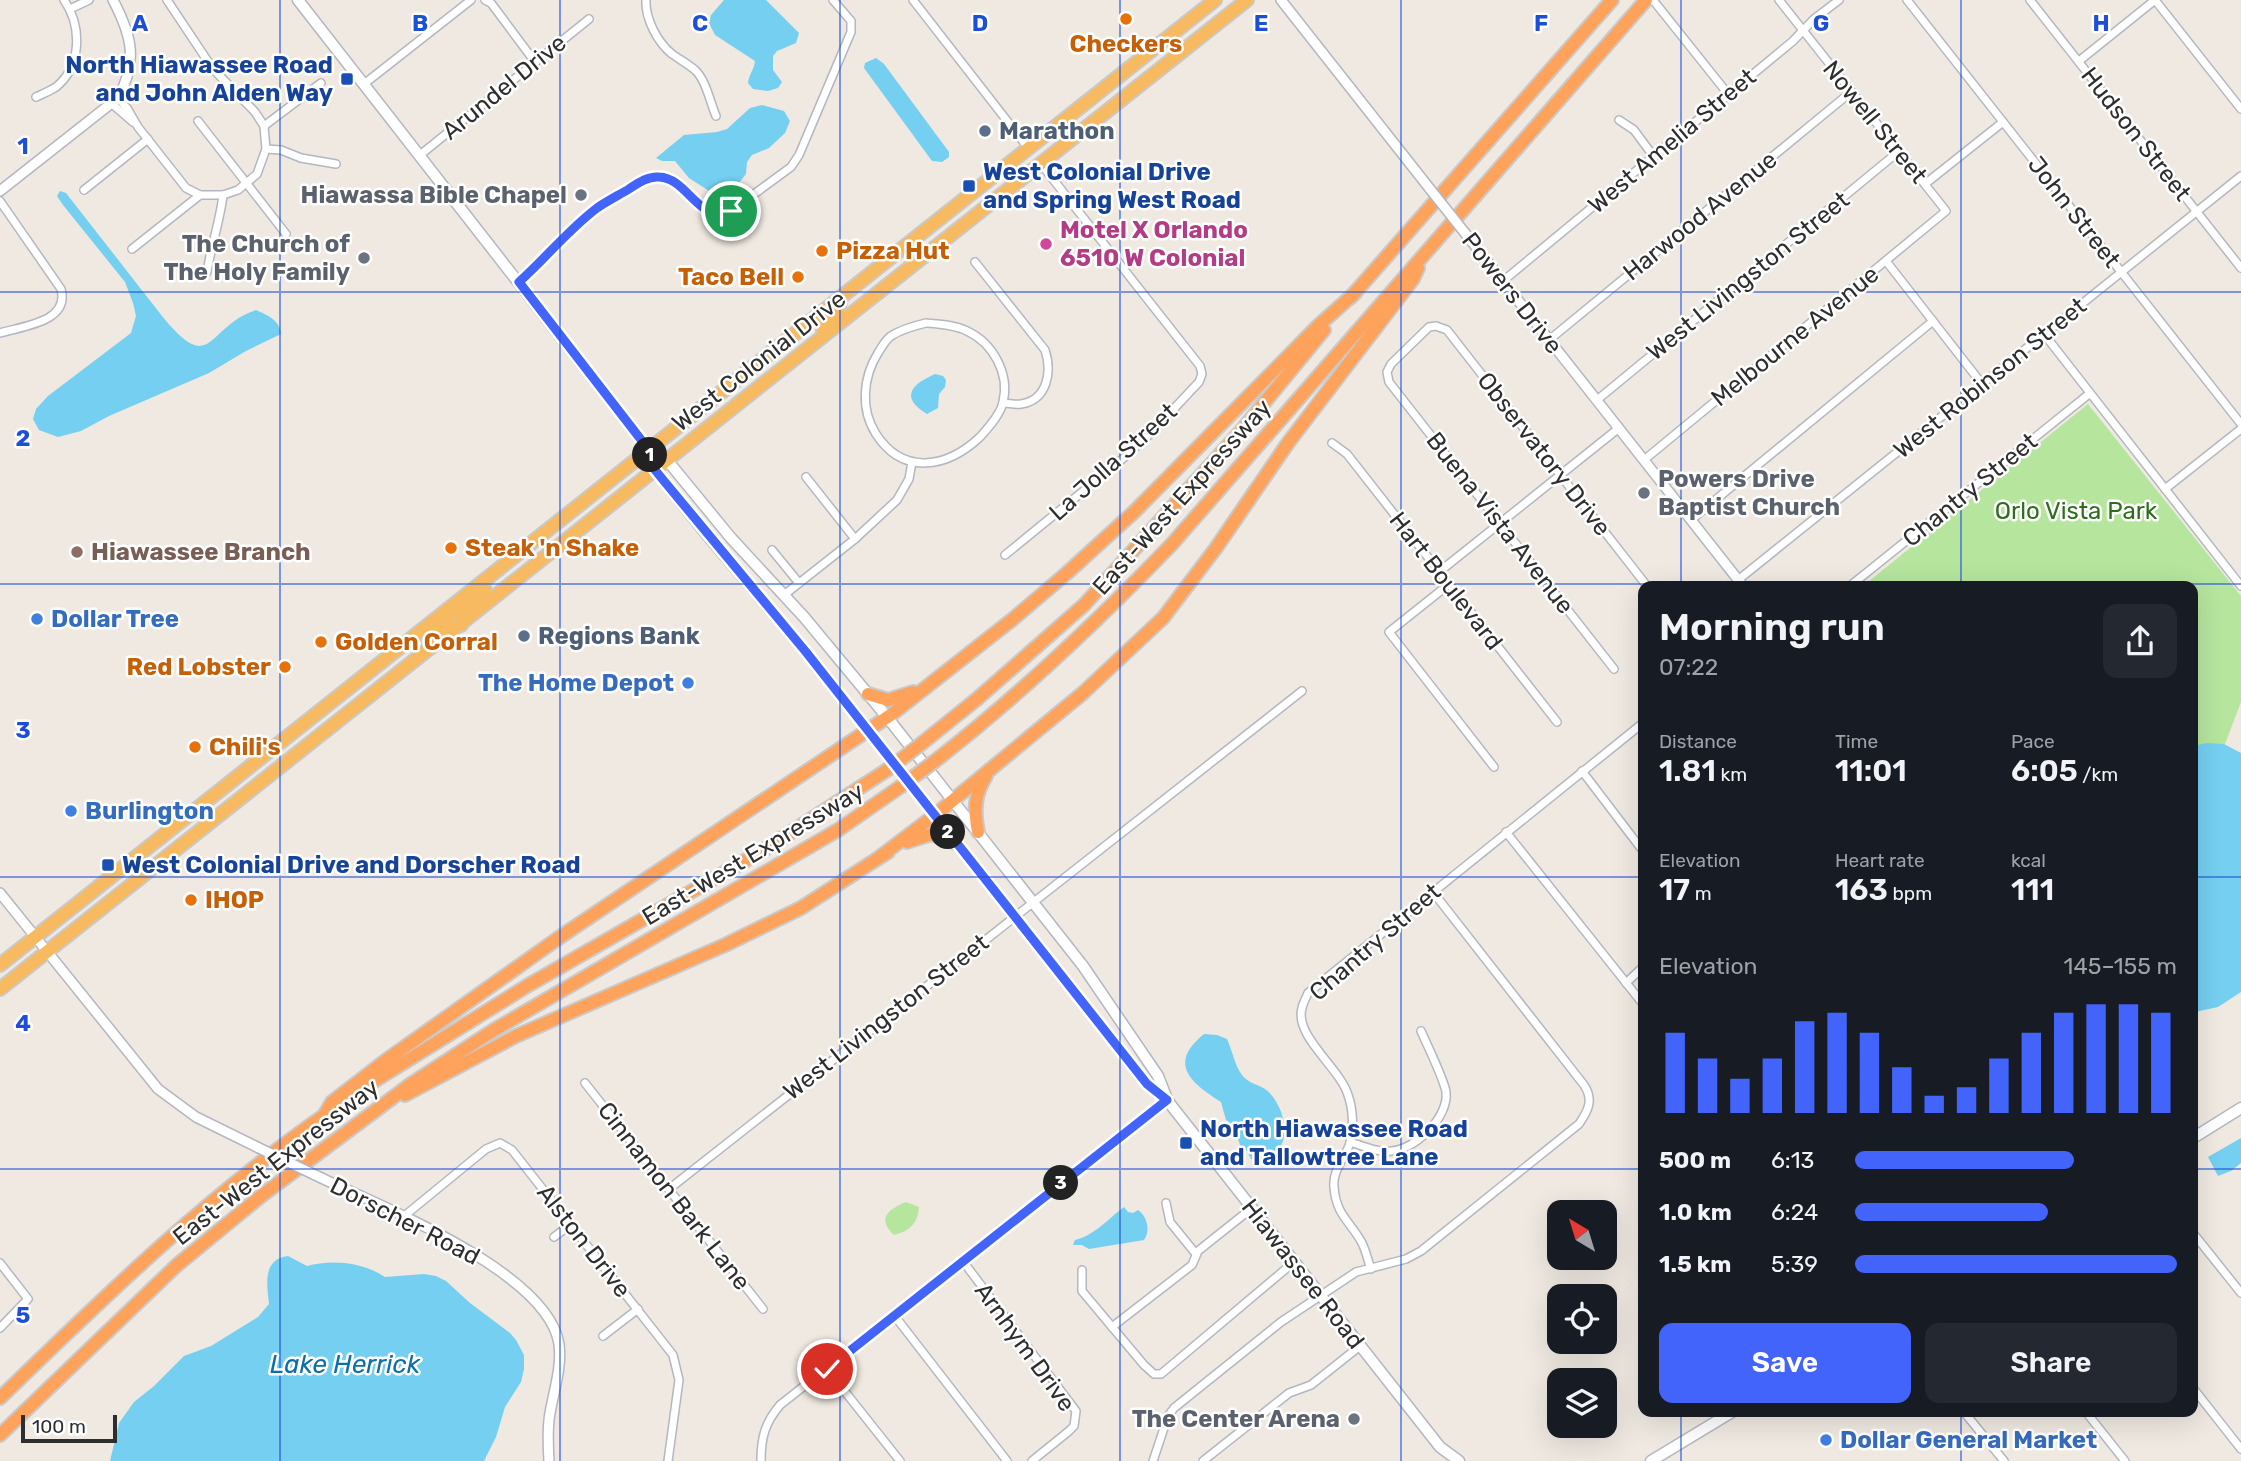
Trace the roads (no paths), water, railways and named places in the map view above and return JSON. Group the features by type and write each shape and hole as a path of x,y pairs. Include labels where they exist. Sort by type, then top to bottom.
{"highway":[{"name":"West Colonial Drive","path":"0,965 1215,0"},
{"name":"West Colonial Drive","path":"0,989 1247,0"},
{"name":"East-West Expressway","path":"0,1398 165,1242 235,1183 325,1114 527,986 762,851 887,770 977,699 1084,605 1241,431 1355,293 1612,0"},
{"name":"East-West Expressway","path":"0,1435 176,1266 261,1196 411,1084 494,1030 838,830 901,787 995,714 1107,613 1172,544 1646,0"},
{"path":"1041,164 1044,149 1082,106"},
{"path":"987,206 1027,162 1029,149"},
{"path":"860,307 866,289 898,252"},
{"path":"391,1100 413,1093 516,1036 725,945 801,908 881,856 990,771 1083,693 1163,618 1216,548 1288,443 1413,279 1423,258"},
{"path":"325,1114 332,1102 458,1008 887,717 1013,619 1096,547 1355,293"},
{"path":"804,351 838,312 841,297"},
{"path":"461,625 459,616 463,609 519,561 523,550"},
{"path":"411,664 447,623 448,609"},
{"path":"868,694 888,700 926,687"},
{"path":"259,760 270,775"},
{"path":"978,832 975,813 977,793 990,771"},
{"path":"881,856 924,835 932,834 956,843"}],"main road":[{"name":"Hiawassee Road","path":"298,0 649,450 655,470 868,730 1147,1084 1167,1100 1440,1447 1459,1461"},
{"name":"Hiawassee Road","path":"649,450 667,460 731,538 784,595 887,717 1083,966 1158,1076 1167,1100"},
{"path":"2198,1135 2241,1108"},
{"path":"1653,1459 1724,1417"},
{"name":"Hiawassee Road","path":"1440,1447 1443,1461"}],"street":[{"path":"36,97 56,86 68,72 76,55 78,34 70,9 64,0"},
{"path":"70,9 89,0"},
{"path":"0,191 115,101 127,81 131,61 130,41 126,25 113,0"},
{"path":"115,101 127,108 138,127 186,188 200,195 223,195 238,190 257,174 266,149 264,126 255,112 213,69 167,0"},
{"path":"364,84 471,0"},
{"path":"485,0 491,3 535,62"},
{"path":"646,0 648,18 662,44 695,70 701,78 716,116"},
{"path":"519,282 598,207 646,179 656,176 674,181 701,207 723,215 791,167 799,155 851,32 851,21 833,0"},
{"path":"913,0 1029,149"},
{"name":"Powers Drive","path":"1281,0 1739,581"},
{"path":"1653,0 1728,94"},
{"name":"Nowell Street","path":"1779,0 1946,211"},
{"name":"West Amelia Street","path":"1503,281 1839,0"},
{"name":"John Street","path":"1907,0 2241,426"},
{"name":"Hudson Street","path":"2030,0 2241,268"},
{"path":"2079,61 2155,0 2241,109"},
{"name":"Arundel Drive","path":"419,155 589,19"},
{"path":"264,126 321,83"},
{"name":"Harwood Avenue","path":"1549,340 1852,92"},
{"path":"1619,120 1634,130 1654,157"},
{"path":"198,121 286,234"},
{"path":"1925,184 2003,122"},
{"path":"84,190 148,139"},
{"path":"266,149 281,150 301,158 336,164"},
{"name":"West Livingston Street","path":"1597,400 1898,152"},
{"name":"La Jolla Street","path":"1005,555 1119,463 1199,382 1202,374 1195,360 1041,164"},
{"name":"West Robinson Street","path":"1743,581 1982,384 2241,176"},
{"path":"132,249 200,195"},
{"path":"207,272 223,195"},
{"path":"0,201 61,289 63,302 58,313 50,318 0,333"},
{"name":"Melbourne Avenue","path":"1644,460 1946,211"},
{"path":"1886,261 1982,384"},
{"path":"975,262 1045,350 1049,363 1049,378 1042,390 1032,399 1022,404 1003,403"},
{"path":"1691,520 1933,321"},
{"path":"926,323 965,330 979,338 1000,365 1004,383 1003,403 989,428 971,445 951,458 930,464 912,462 899,457 884,446 873,429 864,392 868,373 888,338 905,328 926,323"},
{"name":"Observatory Drive","path":"1387,376 1391,363 1425,330 1436,326 1447,330 1643,581"},
{"path":"2044,334 2241,586"},
{"name":"Buena Vista Avenue","path":"1387,376 1499,524 1614,669"},
{"name":"Chantry Street","path":"1856,581 2089,394"},
{"path":"2165,489 2241,426"},
{"path":"1439,572 1619,428"},
{"name":"Hart Boulevard","path":"1332,443 1347,454 1557,722"},
{"path":"784,595 855,539 897,500 905,490 912,462"},
{"path":"806,477 855,539"},
{"path":"772,550 799,583"},
{"path":"1448,585 1389,632 1494,767"},
{"name":"West Livingston Street","path":"669,1189 1302,691"},
{"name":"Chantry Street","path":"1371,1269 1362,1243 1336,1205 1333,1184 1350,1142 1353,1115 1343,1082 1305,1032 1301,1010 1308,993 1638,727"},
{"path":"1582,771 1638,844"},
{"path":"1506,832 1638,998"},
{"path":"1153,1461 1168,1416 1174,1408 1281,1322 1356,1272 1406,1259 1420,1251 1579,1124 1588,1112 1589,1092 1433,892"},
{"name":"Dorscher Road","path":"0,893 158,1089 196,1117 471,1251 532,1296 551,1320 558,1341 559,1354 549,1415 549,1461"},
{"path":"1626,983 1638,972"},
{"path":"1350,1142 1383,1152 1396,1151 1410,1145 1437,1122 1443,1111 1446,1091 1421,1031"},
{"name":"Cinnamon Bark Lane","path":"585,1083 764,1309"},
{"path":"761,1461 761,1440 767,1420 780,1405 1167,1100"},
{"name":"Alston Drive","path":"403,1217 486,1149 500,1143 512,1150 673,1355 679,1380 668,1461"},
{"path":"1166,1203 1170,1222 1196,1254"},
{"path":"1112,1327 1192,1265 1196,1254 1252,1208"},
{"path":"554,1237 570,1225"},
{"path":"2198,1239 2241,1293"},
{"name":"Arnhym Drive","path":"961,1260 1076,1411 1074,1426 1032,1461"},
{"path":"1082,1270 1082,1291 1144,1365 1154,1374 1161,1374 1294,1262"},
{"path":"0,1263 28,1299 0,1328"},
{"path":"603,1336 638,1309"},
{"path":"894,1315 1007,1461"},
{"path":"1203,1461 1289,1393 1311,1385 1360,1346"},
{"path":"827,1369 900,1461"},
{"path":"2198,1394 2241,1449"},
{"path":"1968,1417 2004,1461"},
{"path":"2091,1417 2125,1461"}],"water":[{"path":"724,0 766,0 799,33 796,43 777,51 773,56 773,70 782,82 778,88 768,91 753,89 748,83 755,61 715,35 709,23 711,15"},
{"path":"876,58 884,64 949,152 949,157 942,162 932,161 864,68 865,63"},
{"path":"762,105 784,111 790,121 785,133 769,148 752,155 747,162 746,174 728,193 717,196 689,178 675,161 656,158 684,135 727,129 750,108"},
{"path":"60,191 66,193 162,316 191,344 201,346 209,343 239,318 256,310 276,322 281,334 209,373 109,416 81,431 58,437 39,430 33,419 36,409 48,396 131,333 136,316 125,282 63,205 57,196"},
{"path":"935,374 943,376 946,380 945,387 939,394 938,408 927,414 913,402 912,391 920,382"},
{"path":"2224,744 2241,753 2241,992 2218,1007 2198,1011 2198,745"},
{"path":"1204,1034 1227,1039 1242,1075 1265,1089 1276,1102 1283,1119 1284,1138 1276,1152 1270,1156 1251,1159 1240,1145 1233,1125 1226,1120 1221,1102 1200,1088 1187,1072 1187,1055"},
{"path":"2241,1138 2241,1163 2218,1176 2208,1157"},
{"path":"1124,1207 1128,1212 1138,1210 1144,1216 1148,1228 1144,1240 1089,1249 1082,1245 1073,1245 1075,1240 1095,1231"},
{"name":"Lake Herrick","path":"288,1256 307,1266 326,1263 357,1265 385,1277 424,1274 436,1276 446,1281 510,1333 524,1355 524,1369 521,1382 505,1407 496,1437 484,1461 110,1461 119,1423 134,1402 184,1356 211,1346 258,1317 269,1304 267,1281 270,1267 280,1258"}],"place":[{"name":"Checkers","path":"1126,19"},
{"name":"North Hiawassee Road and John Alden Way","path":"347,79"},
{"name":"Marathon","path":"985,131"},
{"name":"West Colonial Drive and Spring West Road","path":"969,186"},
{"name":"Hiawassa Bible Chapel","path":"581,195"},
{"name":"Motel X Orlando 6510 W Colonial","path":"1046,244"},
{"name":"Pizza Hut","path":"822,251"},
{"name":"The Church of The Holy Family","path":"364,258"},
{"name":"Taco Bell","path":"798,277"},
{"name":"Powers Drive Baptist Church","path":"1644,493"},
{"name":"Steak 'n Shake","path":"451,548"},
{"name":"Hiawassee Branch","path":"77,552"},
{"name":"Dollar Tree","path":"37,619"},
{"name":"Regions Bank","path":"524,636"},
{"name":"Golden Corral","path":"321,642"},
{"name":"Red Lobster","path":"285,667"},
{"name":"The Home Depot","path":"688,683"},
{"name":"Chili's","path":"195,747"},
{"name":"Burlington","path":"71,811"},
{"name":"West Colonial Drive and Dorscher Road","path":"108,865"},
{"name":"IHOP","path":"191,900"},
{"name":"North Hiawassee Road and Tallowtree Lane","path":"1186,1143"},
{"name":"The Center Arena","path":"1354,1419"},
{"name":"Dollar General Market","path":"1826,1440"}],"park label":[{"name":"Orlo Vista Park","path":"2076,511"}]}
